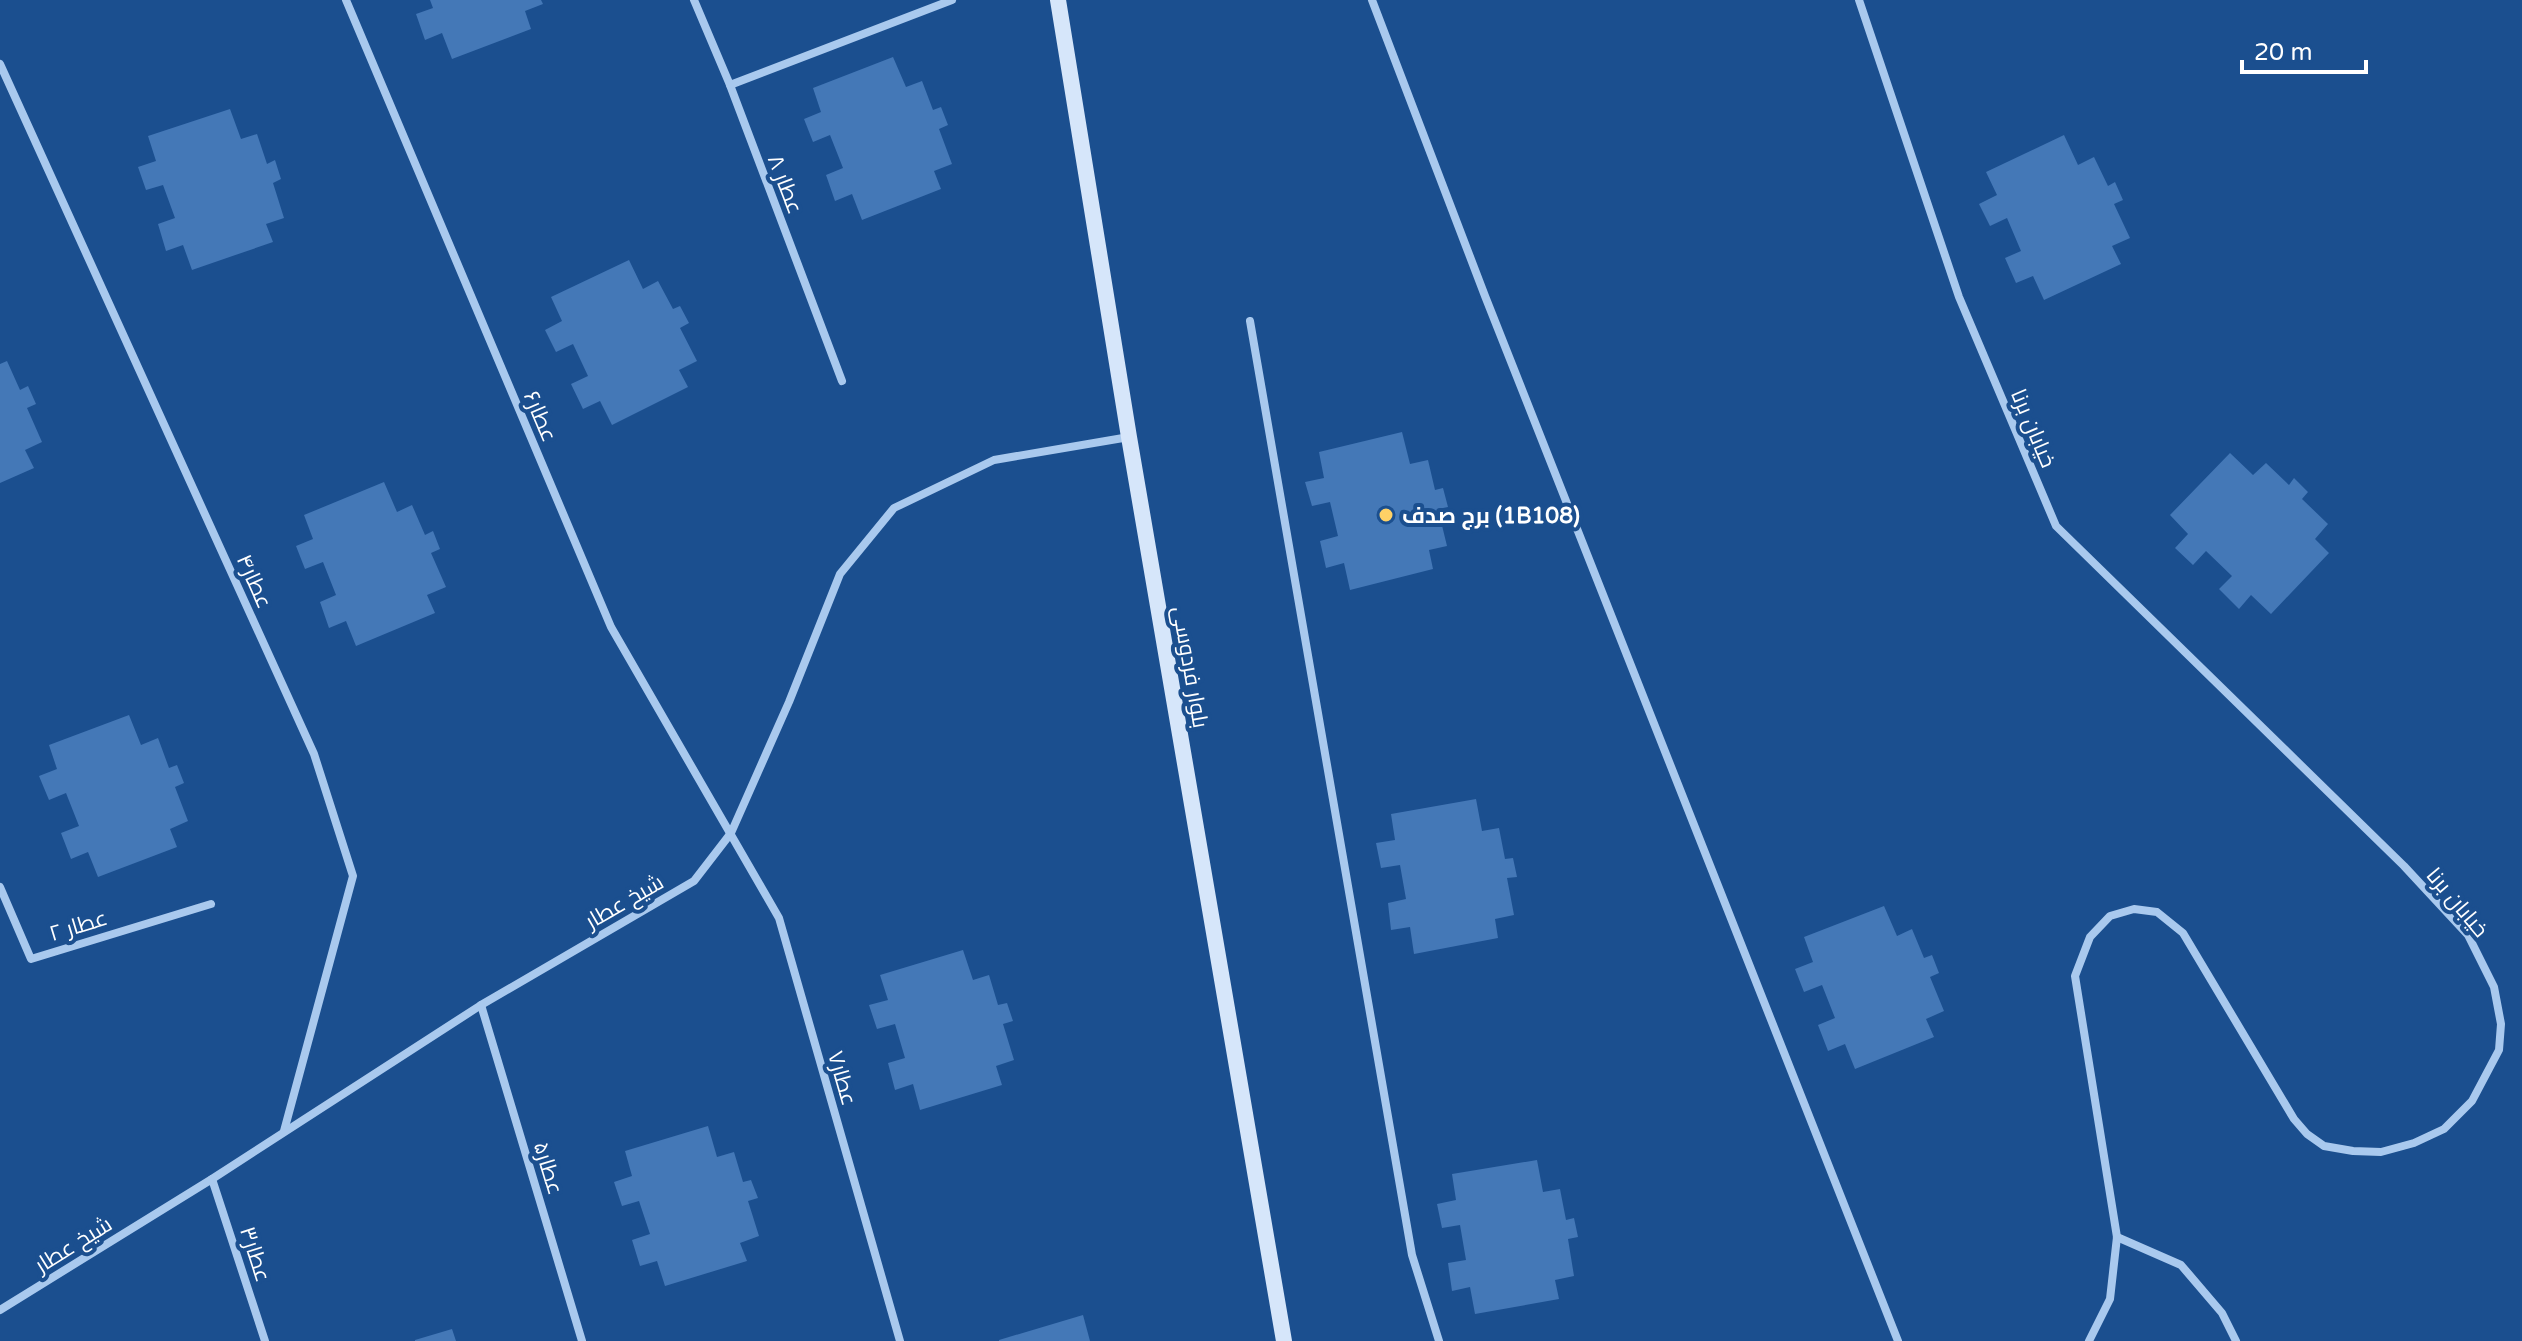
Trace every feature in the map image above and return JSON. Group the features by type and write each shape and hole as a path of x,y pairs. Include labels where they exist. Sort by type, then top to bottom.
{"main road":[{"name":"بلوار فردوسی","path":"1058,0 1129,437 1284,1341"}],"street":[{"name":"عطار۶","path":"346,0 611,627 731,833"},
{"name":"عطار ۸","path":"694,0 730,85 842,381"},
{"path":"730,85 952,0"},
{"path":"1372,0 1485,296 1898,1341"},
{"name":"خیابان برنا","path":"1859,0 1959,297 2056,526 2404,866 2468,935 2494,987 2501,1024 2499,1050 2472,1101 2444,1129 2414,1143 2381,1152 2324,1146 2307,1134 2294,1119 2183,933 2157,912 2134,909 2110,916 2090,937 2075,976 2117,1237 2110,1299 2089,1341"},
{"name":"عطار۴","path":"0,64 314,754 353,876 284,1132"},
{"path":"1250,321 1412,1255 1439,1341"},
{"name":"شیخ عطار","path":"0,1310 212,1179 481,1005 694,881 731,833 789,702 840,574 894,508 994,460 1129,437"},
{"name":"عطار۷","path":"731,833 779,918 900,1341"},
{"name":"عطار ۲","path":"0,887 31,959 211,904"},
{"name":"عطار۵","path":"481,1005 582,1341"},
{"name":"عطار۳","path":"212,1179 265,1341"},
{"path":"2117,1237 2181,1265 2222,1313 2236,1341"}],"building":[{"path":"430,0 541,0 543,4 525,11 531,29 452,59 442,33 425,40 416,14 433,8"},
{"path":"893,57 906,87 922,81 933,110 941,107 948,125 939,129 952,164 934,171 941,189 862,220 852,194 835,201 826,175 843,168 830,135 813,142 804,119 821,112 813,88"},
{"path":"230,109 241,139 257,134 267,164 275,160 281,179 273,183 284,218 266,224 273,242 192,270 183,245 166,251 158,224 175,218 163,185 146,190 138,167 156,161 148,136"},
{"path":"2064,135 2078,165 2094,157 2108,186 2115,182 2123,200 2114,204 2130,238 2112,246 2121,264 2044,300 2033,276 2016,283 2005,258 2021,251 2007,218 1990,226 1979,204 1997,195 1986,172"},
{"path":"629,260 643,289 658,281 673,309 680,306 689,323 680,328 697,361 679,370 688,387 612,425 600,401 583,409 571,384 588,376 573,344 556,352 545,330 562,321 551,297"},
{"path":"7,361 20,390 28,386 36,404 27,408 42,442 25,450 34,468 0,483 0,364"},
{"name":"برج صدف (1B108)","path":"1402,432 1410,464 1428,460 1435,490 1443,488 1448,507 1438,509 1447,546 1429,550 1433,569 1350,590 1344,563 1326,568 1320,541 1338,536 1330,502 1312,506 1305,482 1324,478 1319,452"},
{"path":"2230,453 2253,475 2266,463 2289,485 2294,478 2308,492 2302,499 2328,524 2315,539 2329,553 2271,614 2251,595 2239,609 2219,589 2232,576 2206,551 2193,565 2175,548 2188,534 2170,515"},
{"path":"384,482 397,512 412,505 425,535 433,531 440,549 431,553 446,587 427,595 435,613 356,646 346,621 329,628 320,602 336,595 323,562 305,569 296,546 313,539 304,515"},
{"path":"129,715 141,745 158,738 169,768 177,765 184,783 175,787 188,821 170,829 177,847 98,877 88,852 71,859 61,833 79,826 66,793 49,800 39,776 57,769 49,745"},
{"path":"1476,799 1482,831 1499,828 1505,859 1513,858 1517,877 1507,878 1514,915 1495,919 1498,938 1414,954 1410,927 1391,930 1388,903 1406,899 1400,865 1381,868 1376,843 1395,840 1391,814"},
{"path":"1884,906 1897,936 1912,929 1924,958 1932,955 1939,973 1930,977 1944,1011 1926,1019 1934,1037 1855,1069 1845,1044 1828,1051 1818,1025 1835,1018 1822,985 1804,992 1795,969 1813,962 1804,937"},
{"path":"963,950 973,980 989,975 998,1005 1007,1003 1013,1021 1003,1024 1014,1060 996,1066 1002,1085 920,1110 913,1084 895,1090 888,1063 905,1058 895,1024 877,1029 869,1005 888,1000 880,975"},
{"path":"708,1126 717,1157 734,1152 743,1182 751,1180 758,1198 748,1201 759,1236 740,1243 747,1261 665,1286 657,1261 640,1266 632,1240 650,1234 639,1201 622,1206 614,1182 632,1176 625,1151"},
{"path":"1537,1160 1543,1192 1560,1189 1566,1220 1574,1218 1578,1237 1568,1239 1574,1276 1555,1280 1559,1299 1475,1314 1470,1287 1452,1291 1448,1263 1466,1260 1460,1225 1442,1228 1437,1204 1456,1200 1452,1174"},
{"path":"1083,1315 1090,1341 999,1341 999,1340"},
{"path":"452,1329 456,1341 415,1341 415,1340"}],"place":[{"name":"برج صدف (1B108)","path":"1386,515"}]}
